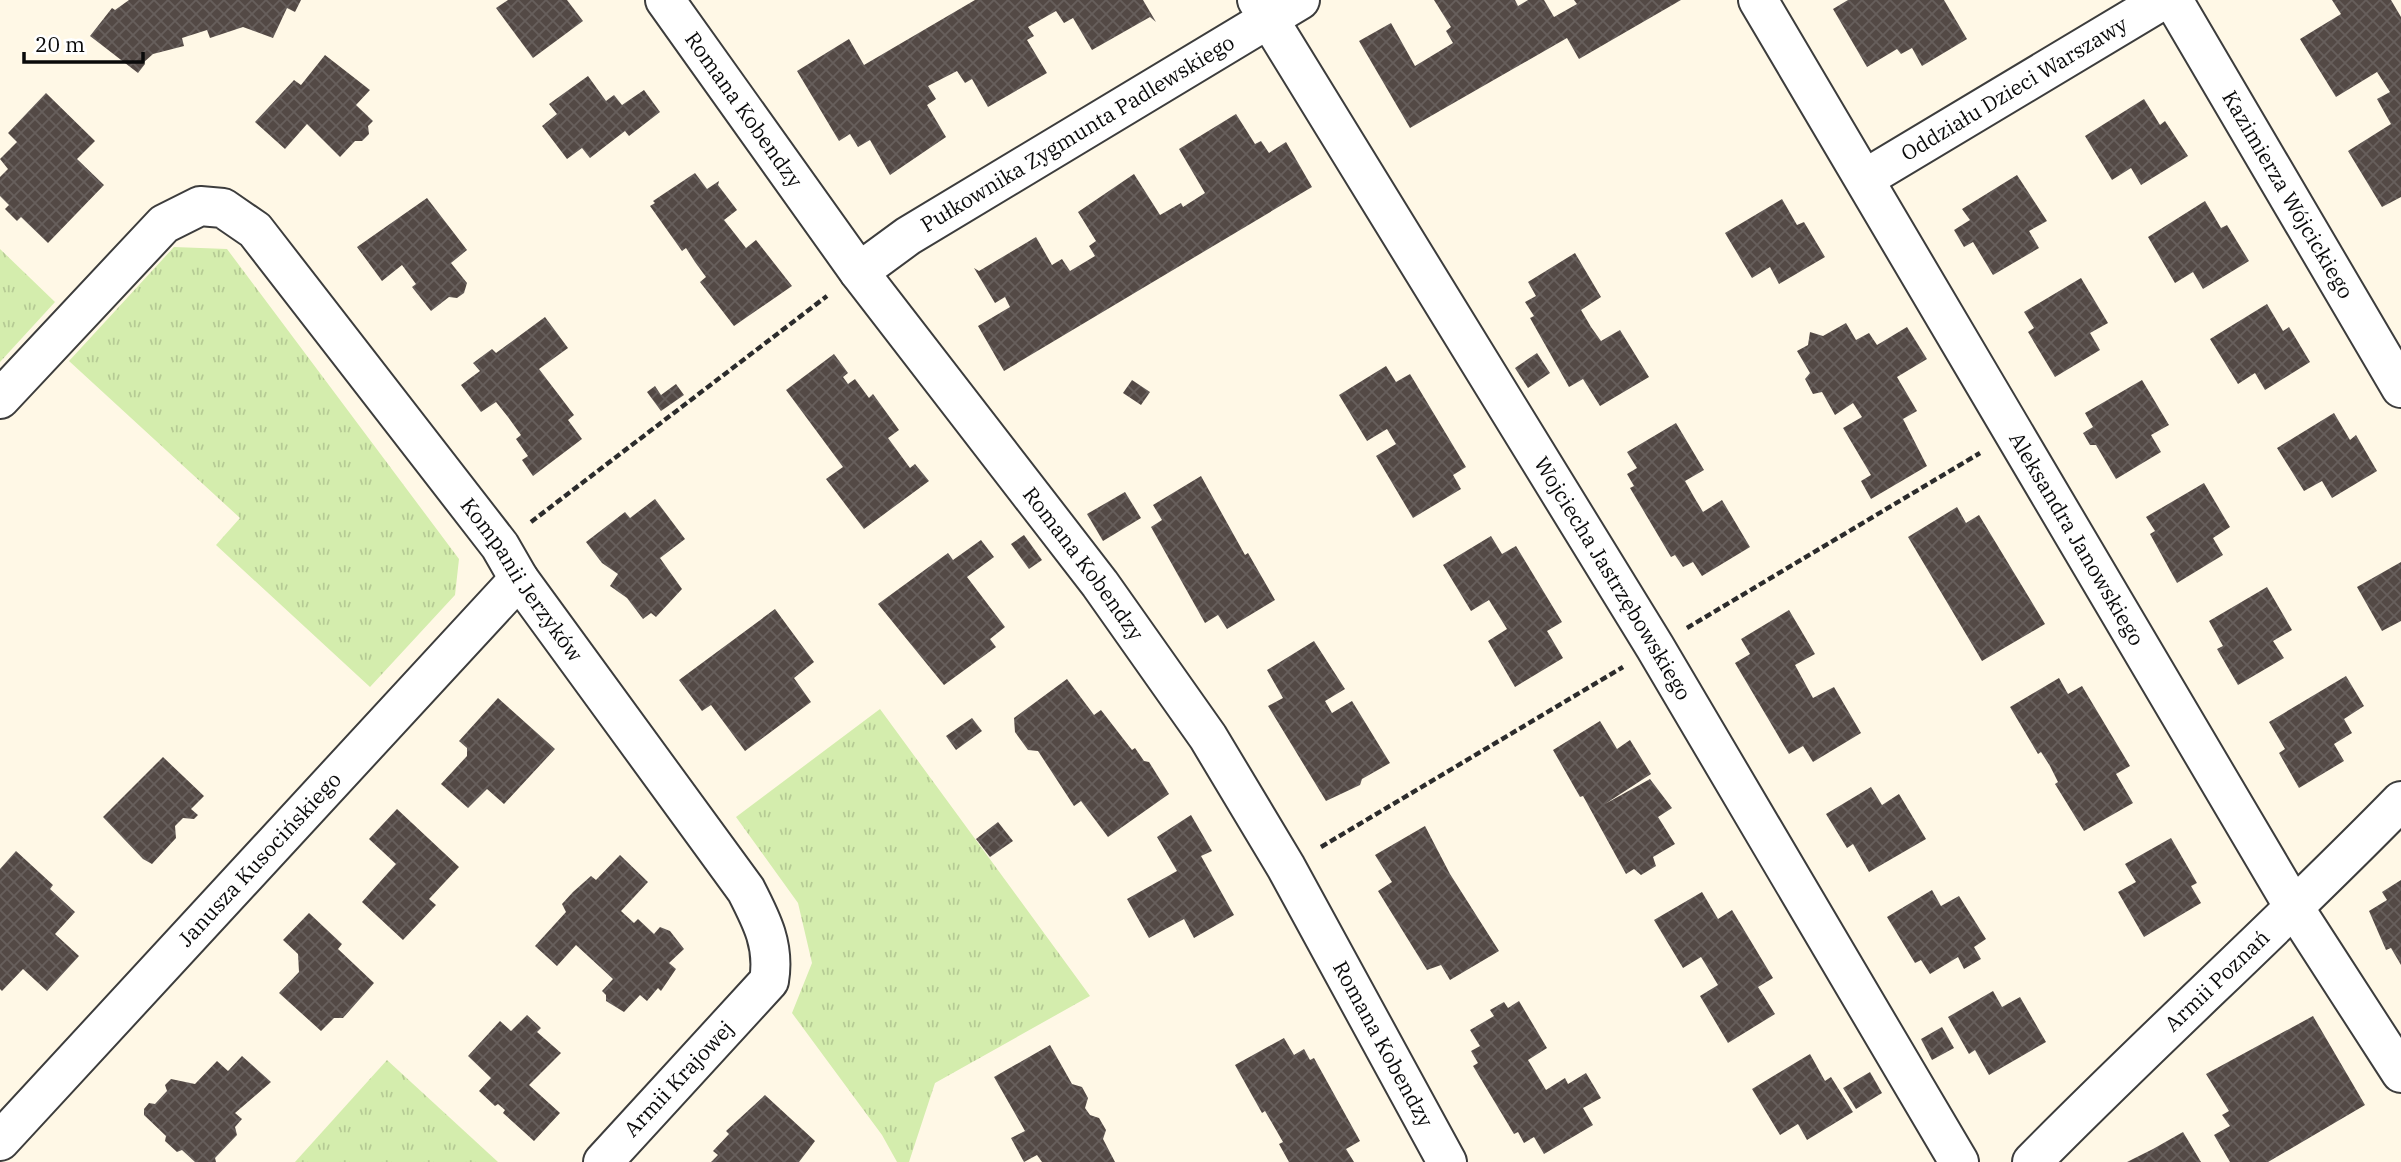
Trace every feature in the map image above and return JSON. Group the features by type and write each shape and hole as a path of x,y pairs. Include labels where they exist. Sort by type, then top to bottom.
{"street":[{"name":"Romana Kobendzy","path":"666,0 859,272 1153,656 1208,737 1286,867 1447,1162"},
{"name":"Aleksandra Janowskiego","path":"1758,0 1866,178 2295,909 2401,1073"},
{"name":"Oddziału Dzieci Warszawy","path":"1866,178 2163,0"},
{"name":"Kazimierza Wójcickiego","path":"2173,0 2401,388"},
{"name":"Pułkownika Zygmunta Padlewskiego","path":"859,272 908,236 1275,6"},
{"name":"Wojciecha Jastrzębowskiego","path":"1275,6 1959,1162"},
{"name":"Kompanii Jerzyków","path":"0,399 164,224 200,206 223,208 254,230 500,546 519,579 746,890 768,935 773,960 769,981 755,997"},
{"name":"Janusza Kusocińskiego","path":"0,1141 519,579"},
{"name":"Armii Poznań","path":"2032,1162 2136,1057 2295,909 2401,801"},
{"name":"Armii Krajowej","path":"603,1162 755,997"}],"path":[{"path":"500,546 859,272"},
{"path":"1286,867 2014,433"}],"green space":[{"path":"174,247 227,249 459,559 455,595 370,687 216,545 240,518 69,361"},
{"path":"0,249 55,302 0,362"},
{"path":"880,709 1090,996 935,1083 909,1162 897,1162 882,1135 792,1013 812,963 798,903 736,817"},
{"path":"387,1060 498,1162 295,1162"}],"building":[{"path":"129,0 301,0 295,12 287,8 273,38 243,27 210,38 207,30 182,38 184,46 153,54 143,63 145,64 138,73 90,36 112,8 115,10"},
{"path":"508,0 567,0 583,21 533,58 496,8"},
{"path":"975,0 1143,0 1156,22 1150,17 1092,50 1073,18 1064,23 1056,11 1028,27 1034,36 1027,40 1047,73 988,107 972,79 965,83 957,71 928,86 936,99 927,105 946,137 890,175 870,140 858,147 850,134 839,141 797,71 849,39 864,65"},
{"path":"1434,0 1515,0 1518,6 1528,0 1544,0 1554,17 1577,4 1574,0 1681,0 1579,59 1567,38 1410,128 1359,41 1391,23 1415,66 1453,43 1446,31 1451,27"},
{"path":"1848,0 1944,0 1967,39 1922,66 1912,48 1901,54 1897,49 1867,67 1833,9"},
{"path":"2332,0 2391,0 2401,17 2401,197 2382,207 2348,151 2391,124 2377,99 2390,92 2377,72 2336,97 2300,39 2341,14"},
{"path":"325,55 370,90 356,105 373,121 368,126 369,134 362,141 355,141 340,157 307,124 285,149 255,122 294,80 301,85"},
{"path":"588,76 606,101 614,95 622,105 644,90 660,112 629,136 625,131 590,158 582,148 567,159 542,126 557,114 549,104"},
{"path":"46,93 95,141 77,159 104,185 48,243 21,217 17,221 5,209 9,205 0,196 0,177 8,169 0,159 17,142 8,133"},
{"path":"2144,99 2160,125 2165,121 2188,156 2141,185 2131,168 2112,180 2085,136"},
{"path":"1236,114 1255,144 1261,141 1269,153 1286,142 1312,187 1004,371 978,326 1010,307 1005,297 995,303 974,268 979,271 1036,237 1052,265 1062,259 1070,271 1095,256 1089,246 1096,241 1078,212 1134,174 1160,215 1181,203 1183,207 1205,193 1179,149"},
{"path":"695,173 707,189 719,181 718,185 737,210 724,220 746,248 756,240 792,286 734,326 700,282 706,277 686,248 682,251 650,206 655,203 653,201"},
{"path":"2017,175 2047,221 2029,231 2039,248 1993,275 1973,242 1964,247 1954,230 1970,220 1962,209"},
{"path":"427,198 467,250 451,263 467,283 464,293 457,298 449,297 431,311 412,287 416,284 402,265 382,281 357,247"},
{"path":"1782,199 1797,225 1804,222 1825,257 1779,284 1770,267 1752,278 1725,233"},
{"path":"2205,201 2221,228 2227,225 2249,261 2203,289 2193,272 2175,283 2148,237"},
{"path":"1575,253 1601,297 1581,310 1591,327 1601,341 1620,330 1649,377 1600,406 1583,379 1569,387 1530,318 1534,316 1525,302 1536,296 1528,282"},
{"path":"2081,278 2108,323 2090,333 2100,350 2055,377 2028,332 2034,328 2024,312"},
{"path":"2267,304 2283,331 2289,327 2310,362 2265,390 2255,373 2238,384 2210,339"},
{"path":"545,317 568,348 539,369 574,415 568,420 582,439 533,476 522,460 528,456 516,439 521,435 508,417 496,402 481,412 461,385 480,371 473,363 492,349 496,353"},
{"path":"1846,323 1856,340 1869,333 1877,345 1907,327 1927,359 1897,377 1917,411 1903,419 1927,466 1871,499 1861,481 1871,475 1843,428 1862,417 1853,403 1835,415 1822,392 1813,394 1805,379 1810,373 1797,351 1808,345 1810,332 1823,336"},
{"path":"1537,353 1550,373 1528,388 1515,368"},
{"path":"834,354 848,373 843,377 848,384 855,379 869,398 873,394 899,430 888,438 910,468 915,464 929,481 864,529 826,479 843,467 786,390"},
{"path":"1386,366 1396,382 1410,374 1466,467 1453,475 1461,489 1413,518 1376,456 1396,444 1387,429 1367,441 1339,395"},
{"path":"1132,380 1150,392 1141,405 1123,393"},
{"path":"2142,380 2169,425 2151,435 2161,452 2116,479 2096,445 2090,445 2083,433 2093,427 2085,413"},
{"path":"676,384 684,395 661,411 647,392 655,386 661,395"},
{"path":"2334,413 2350,440 2356,435 2377,471 2332,498 2322,481 2304,491 2277,448"},
{"path":"1676,423 1704,470 1685,481 1694,497 1703,512 1722,500 1750,547 1702,576 1693,562 1683,567 1675,555 1671,557 1630,488 1634,486 1627,474 1637,468 1627,452"},
{"path":"1201,476 1245,555 1248,553 1275,600 1227,629 1218,615 1205,623 1151,527 1162,520 1153,505"},
{"path":"2204,483 2230,527 2213,538 2223,555 2177,583 2150,534 2155,531 2146,517"},
{"path":"1125,492 1141,518 1103,541 1087,514"},
{"path":"655,499 685,539 660,558 682,589 656,617 651,613 643,619 627,598 610,586 618,574 602,563 586,542 625,512 630,518"},
{"path":"1957,507 1966,523 1979,515 2045,624 1982,661 1908,537"},
{"path":"1024,535 1042,560 1029,569 1011,544"},
{"path":"1491,536 1502,554 1516,546 1562,622 1547,631 1563,658 1515,687 1488,641 1507,629 1489,600 1471,611 1443,565"},
{"path":"981,540 994,557 967,577 1005,627 990,639 996,647 944,685 878,604 948,553 953,560"},
{"path":"2401,562 2401,621 2382,631 2357,587"},
{"path":"2267,587 2292,630 2273,641 2284,658 2238,685 2217,649 2223,646 2209,621"},
{"path":"775,609 814,662 794,678 811,702 745,751 711,705 702,711 679,680"},
{"path":"1789,610 1815,654 1795,665 1813,698 1834,687 1861,733 1813,762 1803,746 1789,754 1735,663 1750,654 1741,639"},
{"path":"1314,641 1345,689 1325,701 1332,713 1352,701 1390,763 1362,779 1360,785 1326,801 1268,706 1283,698 1267,670"},
{"path":"2346,676 2364,706 2344,719 2352,733 2334,744 2344,761 2299,788 2279,753 2285,749 2269,722"},
{"path":"2059,678 2068,694 2082,686 2130,766 2116,774 2133,803 2084,831 2055,784 2058,782 2050,766 2041,752 2038,754 2010,707"},
{"path":"1067,679 1094,715 1101,710 1132,750 1135,748 1144,761 1149,762 1169,794 1108,837 1081,801 1074,806 1038,751 1028,750 1015,732 1014,718"},
{"path":"498,698 555,749 504,804 487,789 468,808 441,784 467,756 467,748 459,741"},
{"path":"972,718 982,731 956,750 946,736"},
{"path":"1600,721 1617,749 1630,740 1651,774 1605,804 1650,779 1672,808 1658,817 1675,844 1653,857 1656,866 1641,875 1634,869 1626,874 1583,796 1580,797 1553,750"},
{"path":"163,757 204,796 191,809 198,815 194,819 183,818 175,826 176,838 152,864 143,859 103,817"},
{"path":"1871,787 1882,805 1899,794 1926,839 1869,872 1853,844 1847,848 1826,814"},
{"path":"397,809 459,867 429,899 436,905 403,940 362,902 396,864 369,839"},
{"path":"1191,815 1212,851 1201,856 1234,915 1194,938 1184,919 1149,938 1127,899 1177,871 1157,837"},
{"path":"998,822 1013,841 990,857 976,839"},
{"path":"1425,826 1450,874 1499,951 1450,980 1441,965 1427,970 1378,891 1392,882 1375,855"},
{"path":"2171,838 2197,883 2191,886 2201,903 2144,937 2118,892 2136,882 2125,864"},
{"path":"16,851 53,885 50,889 75,912 55,934 79,956 47,991 23,969 2,991 0,989 0,869"},
{"path":"620,855 648,882 621,911 634,923 638,919 654,934 660,927 670,931 684,949 669,963 676,969 661,991 658,988 647,1001 640,995 624,1012 606,1001 606,995 602,991 613,979 576,945 557,966 535,946 566,912 562,904 573,892 591,876 596,880"},
{"path":"2401,880 2401,965 2391,948 2386,950 2369,911 2387,900 2382,892"},
{"path":"1932,890 1941,906 1959,896 1986,939 1974,947 1981,959 1964,969 1958,957 1930,974 1921,960 1915,963 1887,917"},
{"path":"1702,892 1718,919 1732,910 1773,978 1758,987 1775,1014 1728,1043 1700,996 1718,985 1709,970 1701,957 1683,968 1654,920"},
{"path":"309,913 342,944 338,949 374,983 343,1018 334,1018 321,1031 279,993 299,972 298,954 283,940"},
{"path":"1993,991 2002,1007 2020,997 2046,1042 1989,1075 1975,1050 1969,1054 1948,1017"},
{"path":"1519,1001 1547,1048 1528,1060 1546,1090 1565,1078 1568,1084 1586,1073 1601,1098 1583,1108 1593,1125 1544,1154 1534,1137 1524,1143 1518,1132 1514,1134 1473,1066 1478,1063 1471,1051 1480,1046 1470,1030 1494,1016 1490,1010 1504,1002 1508,1008"},
{"path":"527,1015 541,1028 537,1032 561,1053 529,1085 560,1113 534,1141 503,1113 505,1110 498,1104 495,1106 479,1091 491,1078 468,1056 500,1021 511,1031"},
{"path":"2313,1016 2365,1105 2268,1162 2230,1162 2214,1135 2230,1126 2222,1115 2229,1111 2206,1074"},
{"path":"1942,1027 1954,1048 1932,1060 1921,1039"},
{"path":"1284,1038 1294,1055 1304,1049 1310,1060 1314,1058 1360,1141 1346,1149 1354,1162 1289,1162 1279,1144 1283,1142 1265,1111 1262,1113 1235,1065"},
{"path":"1050,1045 1072,1084 1082,1087 1088,1098 1085,1108 1090,1115 1099,1118 1106,1130 1103,1139 1115,1162 1042,1162 1037,1155 1024,1162 1011,1138 1025,1131 994,1077"},
{"path":"1810,1054 1825,1081 1831,1077 1853,1112 1807,1140 1798,1124 1780,1135 1752,1089"},
{"path":"242,1056 271,1082 235,1113 242,1119 235,1127 237,1135 215,1158 216,1162 195,1162 182,1150 177,1152 165,1141 166,1136 144,1115 144,1109 149,1103 155,1104 167,1091 165,1085 171,1079 195,1084 217,1061 228,1071"},
{"path":"1870,1072 1882,1093 1856,1109 1843,1088"},
{"path":"765,1095 815,1141 799,1162 711,1162 718,1155 713,1151 729,1134 726,1131"},
{"path":"2183,1132 2201,1162 2127,1162 2153,1149"}]}
